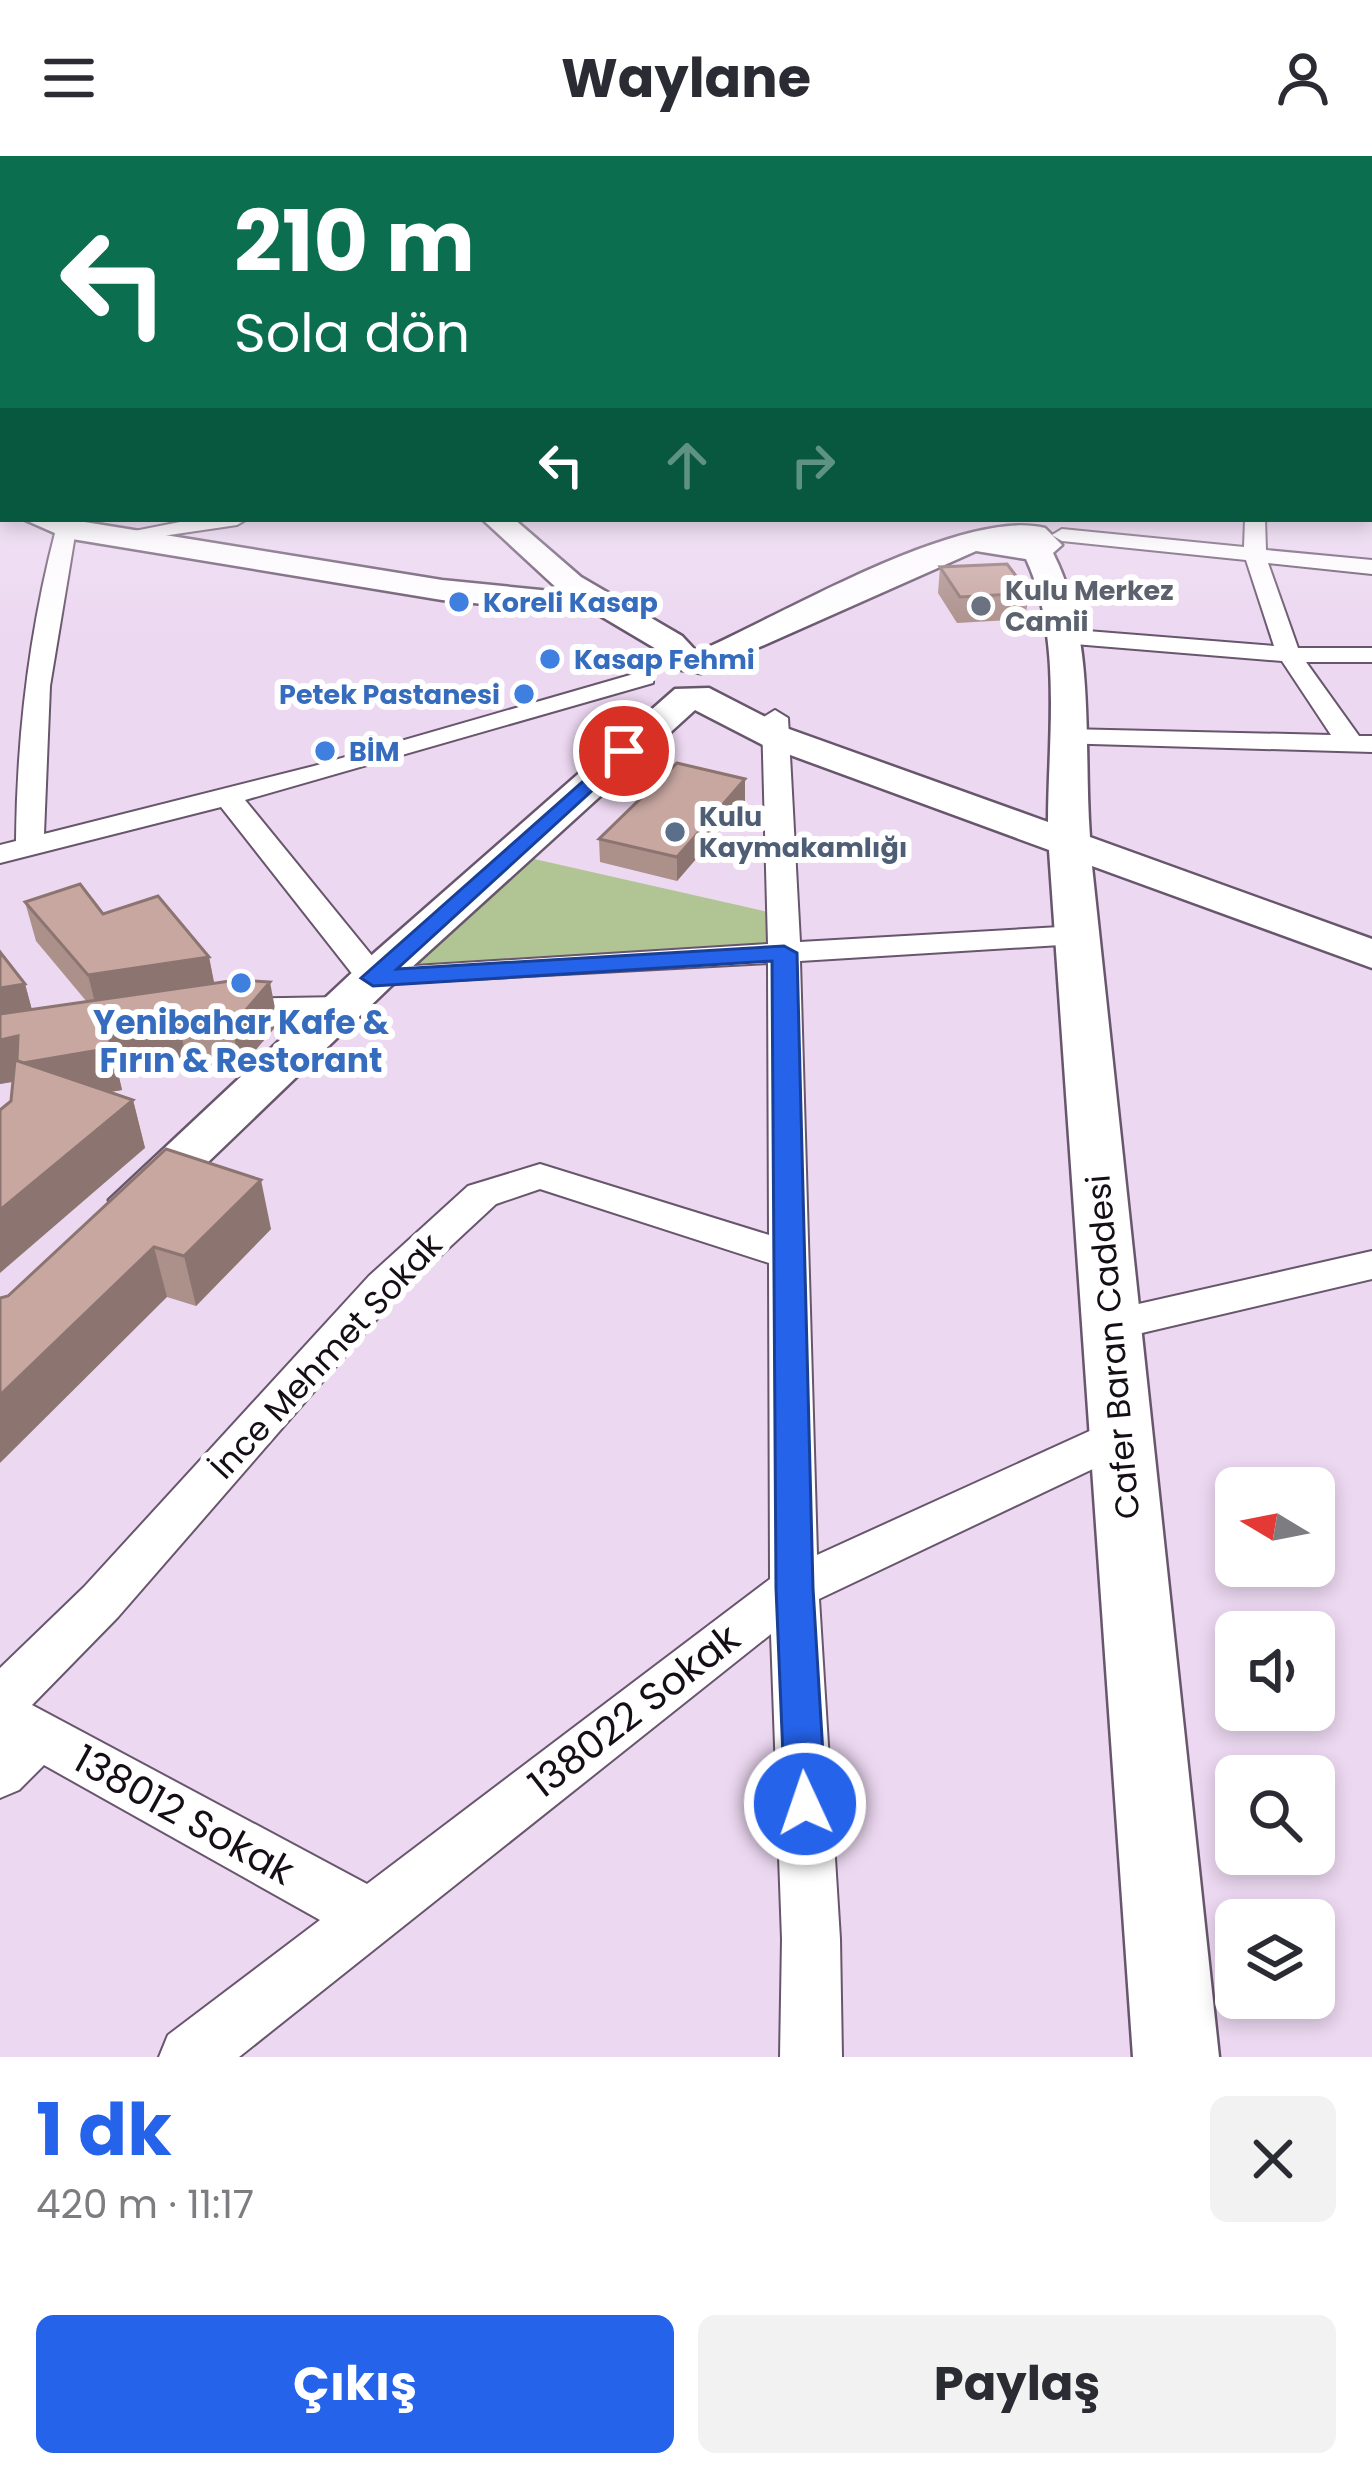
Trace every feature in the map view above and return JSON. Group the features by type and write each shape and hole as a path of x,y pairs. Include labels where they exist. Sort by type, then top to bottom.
{"street":[{"path":"115,537 217,522"},
{"path":"501,522 598,605 670,643 703,680 775,728 1070,848 1372,954"},
{"path":"1255,522 1251,556 1261,596 1315,700 1362,744"},
{"path":"30,847 29,755 52,524 442,590 598,605"},
{"path":"103,1232 703,680 923,578 1040,541 1372,568"},
{"name":"Cafer Baran Caddesi","path":"1040,541 1062,636 1070,848 1176,2057"},
{"path":"1062,636 1295,655 1372,655"},
{"path":"0,854 644,679 653,668 703,680"},
{"path":"775,728 784,953 794,1588 814,1977 812,2057"},
{"path":"1066,737 1362,744"},
{"path":"227,796 358,993"},
{"path":"198,1014 358,993 784,953 1077,935"},
{"name":"İnce Mehmet Sokak","path":"10,1731 101,1602 383,1286 482,1195 540,1176 789,1255"},
{"path":"1112,1325 1372,1265"},
{"name":"138022 Sokak","path":"190,2057 794,1588 1121,1436"},
{"name":"138012 Sokak","path":"10,1731 369,1916"}],"green space":[{"path":"521,856 768,912 766,944 417,964"}],"building":[{"path":"1007,564 1029,593 960,597 940,567"},
{"path":"677,763 745,779 677,857 599,839"},
{"path":"80,884 103,914 158,896 209,957 88,975 25,902"},
{"path":"0,952 25,984 0,988"},
{"path":"237,980 270,982 232,1026 178,1020 109,1035 111,1048 23,1063 17,1061 18,1036 0,1040 0,1014"},
{"path":"15,1060 133,1100 0,1210 0,1110 11,1101"},
{"path":"166,1149 261,1180 184,1256 154,1247 0,1395 0,1298 8,1296"}],"place":[{"name":"Koreli Kasap","path":"459,602"},
{"name":"Kulu Merkez Camii","path":"981,606"},
{"name":"Kasap Fehmi","path":"550,659"},
{"name":"Petek Pastanesi","path":"524,694"},
{"name":"BİM","path":"325,751"},
{"name":"Kulu Kaymakamlığı","path":"675,832"},
{"name":"Yenibahar Kafe & Fırın & Restorant","path":"241,983"}],"route":[{"path":"624,751 373,978 784,953 794,1588 805,1804"}]}
